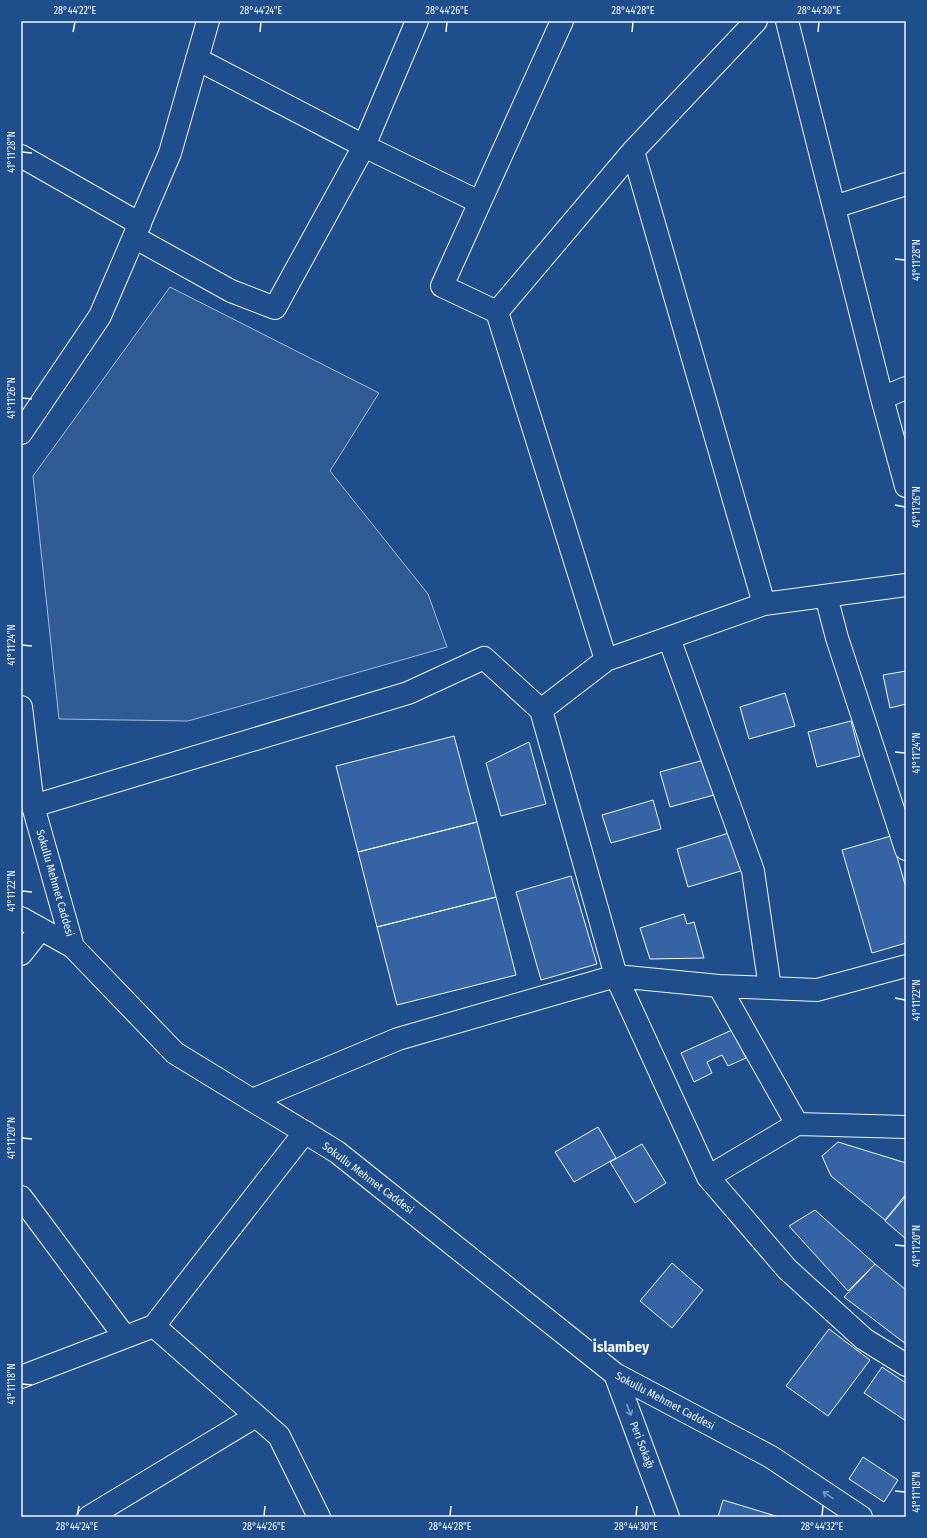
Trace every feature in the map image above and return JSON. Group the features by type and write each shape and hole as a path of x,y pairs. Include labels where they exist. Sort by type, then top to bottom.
{"street":[{"path":"21,432 100,316 170,153 208,21"},
{"path":"21,156 231,291 275,308 364,146 417,21"},
{"path":"562,21 442,286 497,312 606,660"},
{"path":"497,312 633,151 756,21"},
{"path":"787,21 882,398 906,486"},
{"path":"197,59 364,146 479,202"},
{"path":"633,151 764,604"},
{"path":"834,207 906,184"},
{"path":"882,398 906,388"},
{"path":"541,710 606,660 764,604 906,585"},
{"path":"826,596 837,638 906,849"},
{"path":"669,638 753,871 770,988"},
{"path":"33,806 408,692 484,658 541,710 616,976 708,1177 787,1269 864,1340 906,1365"},
{"name":"Sokullu Mehmet Caddesi","path":"21,707 33,806 73,947 175,1053 337,1152 615,1374 771,1457 861,1517"},
{"path":"21,918 73,947"},
{"path":"21,954 41,929"},
{"path":"252,1100 398,1039 616,976 719,986 817,990 906,966"},
{"path":"719,986 797,1124"},
{"path":"708,1177 797,1124 906,1127"},
{"path":"21,1377 154,1326 305,1132"},
{"path":"21,1197 125,1337"},
{"path":"154,1326 279,1436 319,1517"},
{"name":"Peri Sokağı","path":"615,1374 663,1515"},
{"path":"89,1517 256,1416"}],"shaded area":[{"path":"170,287 379,393 330,471 428,594 447,647 188,721 59,719 33,476"}],"building":[{"path":"906,671 906,704 890,708 883,675"},
{"path":"785,693 795,726 749,739 740,707"},
{"path":"851,721 860,756 817,767 808,732"},
{"path":"454,736 477,822 358,852 336,766"},
{"path":"529,742 546,804 501,816 486,763"},
{"path":"704,760 714,795 670,807 660,772"},
{"path":"653,800 661,829 611,843 602,815"},
{"path":"477,822 496,897 377,927 358,852"},
{"path":"732,832 744,870 688,887 677,849"},
{"path":"891,836 906,888 906,943 872,953 842,850"},
{"path":"571,876 597,964 541,980 516,892"},
{"path":"496,897 516,975 397,1005 377,927"},
{"path":"684,914 687,924 694,922 704,958 650,959 640,928"},
{"path":"732,1030 746,1058 728,1066 722,1055 707,1062 712,1073 694,1082 681,1053"},
{"path":"598,1127 616,1158 574,1182 555,1152"},
{"path":"838,1142 906,1163 906,1194 885,1220 831,1176 822,1156"},
{"path":"642,1144 666,1183 635,1203 610,1162"},
{"path":"906,1196 906,1239 885,1221"},
{"path":"815,1210 875,1264 848,1291 789,1226"},
{"path":"672,1263 703,1290 672,1328 640,1301"},
{"path":"875,1264 906,1290 906,1344 844,1297"},
{"path":"829,1329 870,1360 828,1416 786,1386"},
{"path":"882,1367 906,1383 906,1421 864,1393"},
{"path":"863,1457 898,1480 884,1502 849,1479"},
{"path":"723,1500 779,1517 718,1517"}],"district":[{"name":"İslambey","path":"621,1347"}]}
